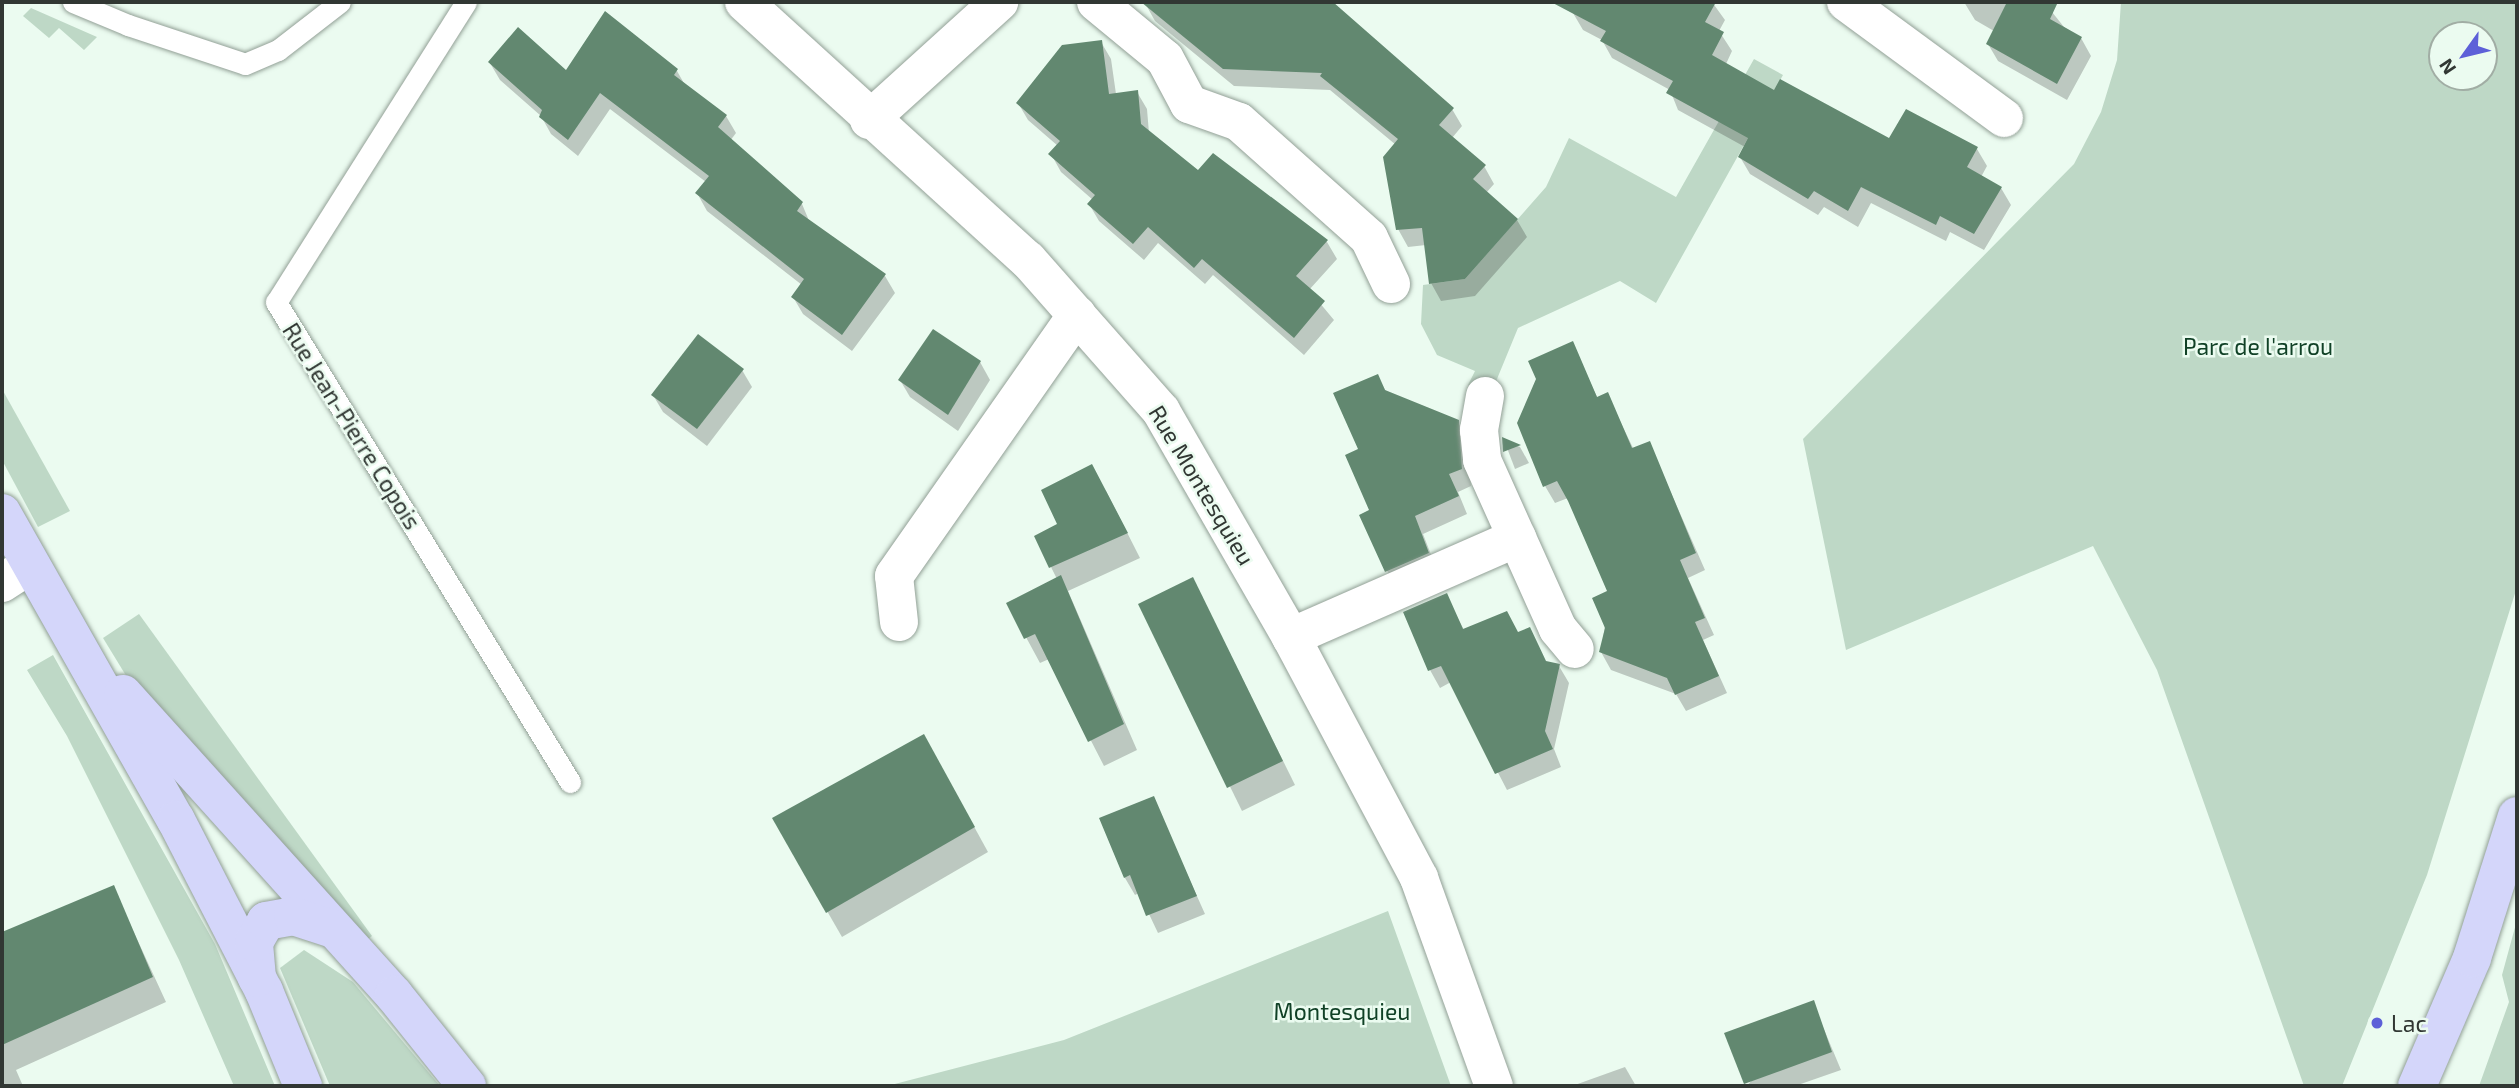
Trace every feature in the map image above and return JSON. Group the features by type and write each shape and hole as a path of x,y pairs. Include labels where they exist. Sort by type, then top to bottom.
{"street":[{"name":"Rue Montesquieu","path":"744,2 869,120 1028,260 1161,411 1291,637 1419,878 1494,1086"},
{"path":"869,120 999,2"},
{"path":"1096,2 1165,59 1189,103 1239,122 1369,238 1391,284"},
{"path":"1846,2 2004,118"},
{"path":"900,622 894,576 1077,315"},
{"path":"1485,396 1479,430 1482,460 1558,629 1575,649"},
{"path":"2,513 16,574 394,995 467,1086"},
{"path":"1291,637 1517,538"},
{"path":"68,632 176,820 257,980 303,1086"},
{"path":"2417,1086 2472,958 2517,816"},
{"path":"257,980 254,942 266,921 293,916 333,929"}],"lane":[{"path":"73,2 128,26 245,64 278,50 341,2"},
{"name":"Rue Jean-Pierre Copois","path":"466,2 276,302 570,782"}],"green space":[{"name":"Parc de l'arrou","path":"2121,2 2517,2 2517,587 2427,875 2342,1086 2304,1086 2157,670 2093,546 1846,650 1803,439 2074,164 2101,112 2117,60"},
{"path":"31,8 97,37 84,50 59,28 49,38 23,16"},
{"path":"1754,59 1783,75 1656,303 1620,281 1518,328 1490,396 1468,385 1475,371 1437,355 1421,324 1423,285 1465,279 1546,187 1569,138 1676,197"},
{"path":"2,389 70,511 38,527 2,460"},
{"path":"139,614 372,936 367,940 125,674 103,638"},
{"path":"53,655 215,944 275,1086 234,1086 179,960 67,736 27,670"},
{"name":"Montesquieu","path":"1388,911 1451,1086 887,1086 1064,1040"},
{"path":"2517,920 2517,1086 2479,1086 2509,1002 2502,975"},
{"path":"304,950 353,982 440,1086 330,1086 280,968"}],"building":[{"path":"1141,2 1333,2 1454,108 1439,125 1486,165 1473,179 1518,219 1465,279 1429,284 1422,228 1396,230 1383,157 1398,139 1320,76 1322,73 1223,69"},
{"path":"1551,2 1716,2 1705,22 1724,32 1712,55 1774,90 1780,79 1889,138 1906,109 1978,147 1967,167 2002,187 1974,234 1940,216 1936,225 1861,187 1848,211 1814,191 1808,199 1738,157 1748,138 1666,93 1673,81 1600,41 1606,31"},
{"path":"2007,2 2058,2 2050,19 2082,37 2057,84 1986,44"},
{"path":"605,11 678,69 674,75 727,115 718,127 803,202 797,211 886,274 842,335 791,297 804,279 695,193 709,176 600,93 568,140 539,117 542,110 488,62 518,27 566,70"},
{"path":"1102,40 1109,94 1138,90 1141,124 1198,170 1213,153 1328,240 1296,276 1325,301 1294,338 1202,259 1194,268 1148,227 1133,244 1087,204 1095,195 1048,154 1060,141 1016,103 1062,45"},
{"path":"933,329 981,361 948,415 898,380"},
{"path":"698,334 744,369 697,429 651,395"},
{"path":"1573,341 1597,397 1608,392 1632,448 1650,441 1696,553 1680,560 1705,618 1695,622 1719,676 1675,695 1667,678 1599,652 1605,628 1592,598 1607,591 1568,501 1557,481 1543,487 1517,423 1536,379 1528,361"},
{"path":"1378,374 1385,390 1459,420 1462,469 1449,474 1459,496 1415,516 1429,553 1385,572 1359,515 1369,510 1345,455 1358,449 1333,393"},
{"path":"1502,437 1521,445 1503,452"},
{"path":"1092,464 1128,533 1049,568 1034,536 1057,524 1041,490"},
{"path":"1061,575 1124,724 1088,742 1035,634 1024,639 1006,603"},
{"path":"1193,577 1283,761 1227,788 1138,604"},
{"path":"1447,593 1463,629 1507,611 1518,632 1530,627 1546,661 1560,664 1545,731 1553,749 1495,774 1441,666 1428,671 1403,612"},
{"path":"924,734 975,827 826,913 772,818"},
{"path":"1154,796 1197,896 1146,916 1130,875 1124,878 1099,818"},
{"path":"114,885 153,977 2,1045 2,932"},
{"path":"1814,1000 1832,1052 1744,1084 1724,1033"}],"place":[{"name":"Lac","path":"2377,1023"}]}
